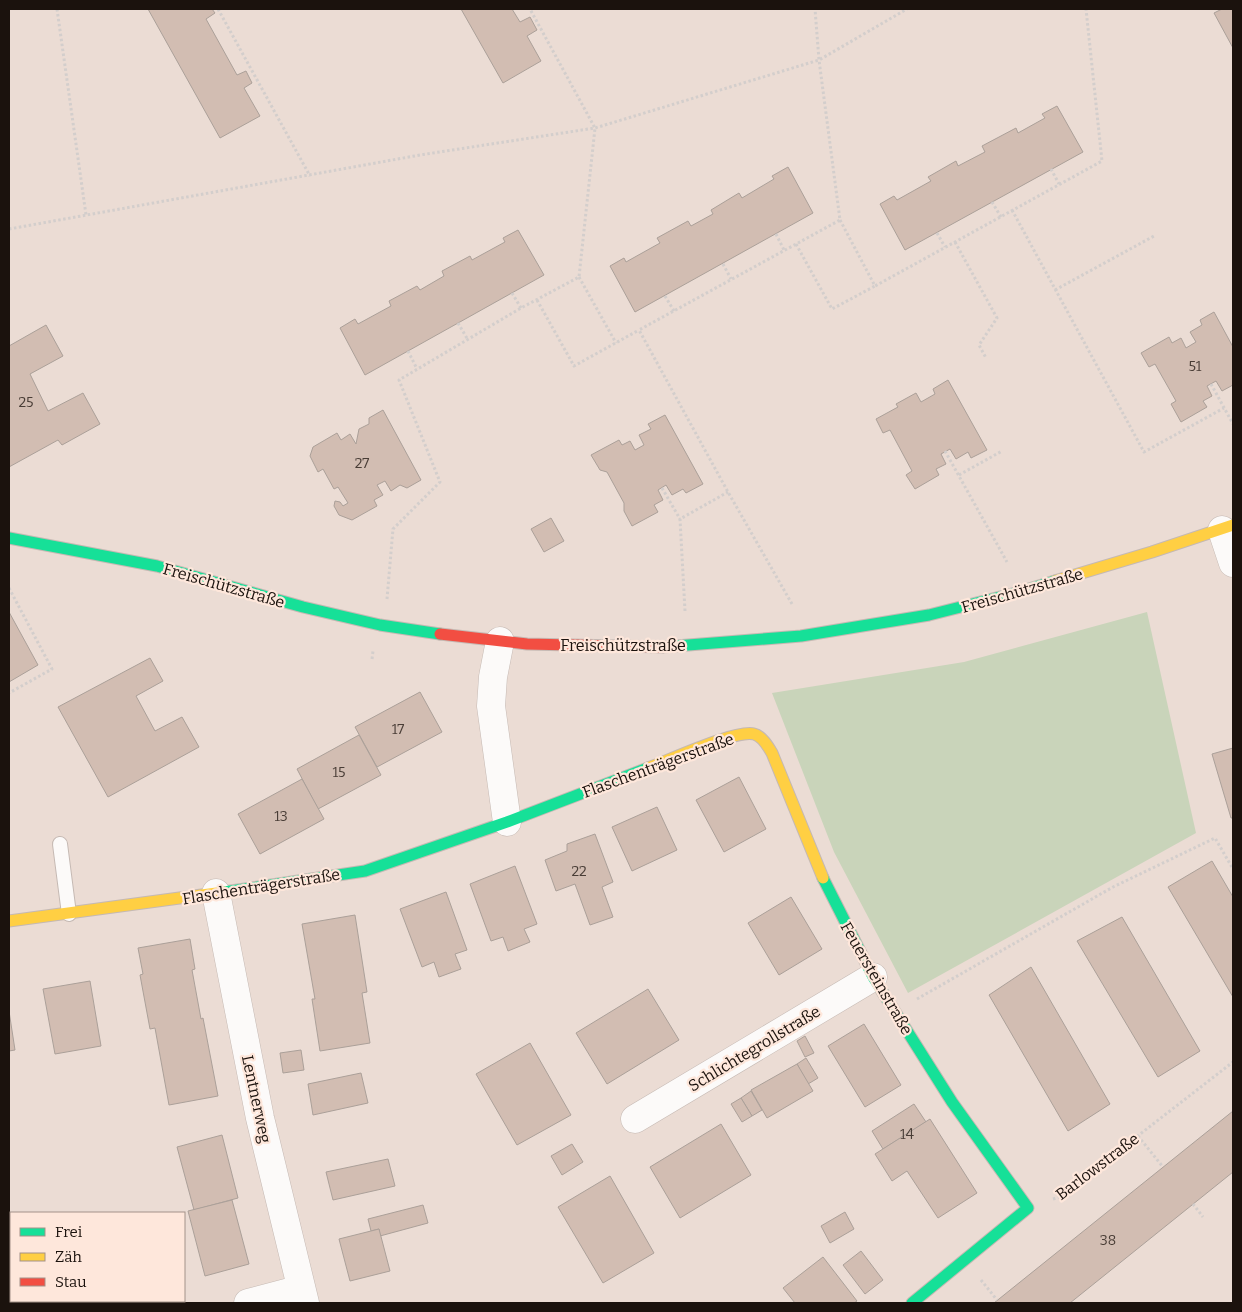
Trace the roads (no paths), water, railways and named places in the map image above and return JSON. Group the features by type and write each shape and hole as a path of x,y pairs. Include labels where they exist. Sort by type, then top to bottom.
{"street":[{"path":"1228,528 1233,563"},
{"name":"Freischützstraße","path":"9,538 157,566 303,607 380,625 527,644 653,648 801,636 929,615 1016,593 1228,528"},
{"path":"500,641 491,706 507,822"},
{"name":"Flaschenträgerstraße","path":"9,921 365,871 507,822 722,740 738,735 754,734"},
{"name":"Feuersteinstraße","path":"754,734 765,742 772,753 825,884 872,977 952,1102 1028,1208 912,1303"},
{"name":"Lentnerweg","path":"216,893 260,1118 303,1296"},
{"name":"Schlichtegrollstraße","path":"635,1119 872,977"},
{"path":"248,1303 303,1296"}],"lane":[{"path":"60,844 69,914"}]}
